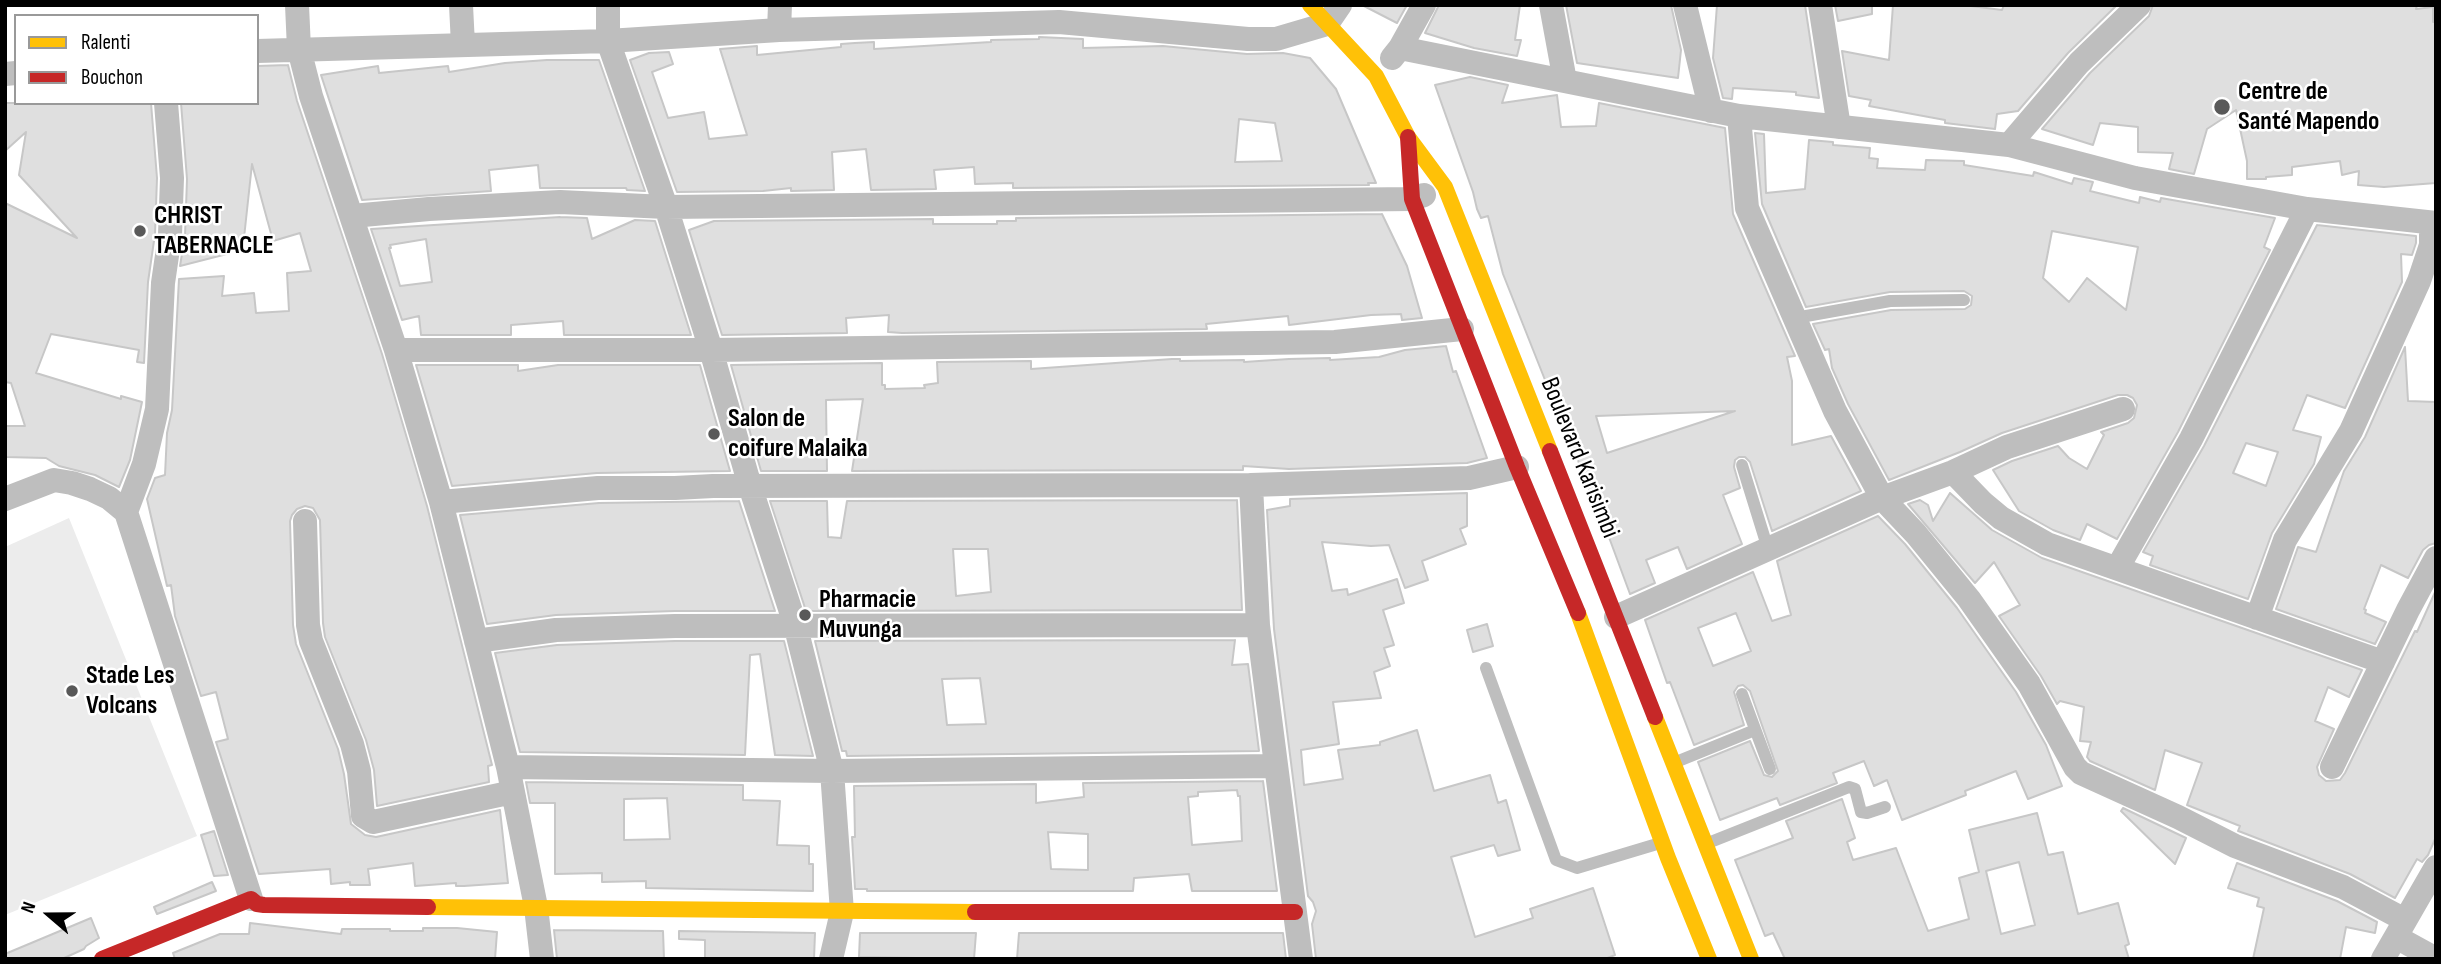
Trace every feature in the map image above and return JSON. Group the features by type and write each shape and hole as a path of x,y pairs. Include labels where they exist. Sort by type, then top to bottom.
{"main road":[{"name":"Boulevard Karisimbi","path":"1310,5 1334,15 1376,76 1408,137 1445,187 1673,763 1682,849 1751,959"},
{"path":"1408,137 1412,199 1517,467 1682,849 1709,959"},
{"path":"102,959 251,899 264,905 842,912 1295,912"}],"street":[{"path":"297,5 299,49 319,125 396,350 441,502 477,641 508,767 537,907 542,959"},
{"path":"461,5 463,45"},
{"path":"608,5 608,41 666,207 711,350 750,485 795,624 832,771 842,912 831,959"},
{"path":"1376,76 1400,48 1424,5"},
{"path":"1551,5 1564,81"},
{"path":"1685,5 1711,111"},
{"path":"1820,5 1839,127"},
{"path":"2009,145 2080,63 2139,5"},
{"path":"259,51 608,41 780,17 1059,23 1276,39 1334,15"},
{"path":"1400,48 1739,116 2009,145 2135,178 2307,209 2433,223 2431,245 2419,281 2351,431 2285,540 2257,618"},
{"path":"126,512 144,464 157,409 163,283 171,212 172,178 166,105"},
{"path":"1739,116 1746,208 1835,411 1882,498 1916,534 1969,599 2029,684 2075,768 2235,846 2343,887 2401,929 2436,959"},
{"path":"352,216 560,202 666,207 1412,199 1445,187"},
{"path":"2118,567 2191,439 2307,209"},
{"path":"396,350 711,350 1335,342 1462,329"},
{"path":"1616,617 1882,498 1952,472 2007,447 2123,409"},
{"path":"441,502 598,488 750,485 1251,485 1469,478 1517,467"},
{"path":"1952,472 1983,503 2022,532 2047,544 2383,662"},
{"path":"5,499 54,480 72,482 90,489 109,498 126,512 251,899"},
{"path":"1251,485 1258,625 1301,959"},
{"path":"305,521 308,625 311,641 352,744 359,771 363,816 373,822 513,792"},
{"path":"2332,767 2436,558"},
{"path":"477,641 556,630 795,624 1258,625"},
{"path":"508,767 832,771 1275,766"},
{"path":"2383,959 2436,867"}],"lane":[{"path":"1795,318 1890,301 1964,300"},
{"path":"1742,465 1768,549"},
{"path":"1486,668 1556,860 1577,868 1682,849 1849,787 1855,789 1861,812 1867,813 1885,807"},
{"path":"1742,694 1770,769"},
{"path":"1673,763 1755,730"}],"shaded area":[{"name":"Stade Les Volcans","path":"69,518 197,836 5,915 5,547"}],"building":[{"path":"1362,5 1407,5 1397,23"},
{"path":"1439,5 1520,5 1515,40 1521,40 1517,56 1474,48 1425,33"},
{"path":"1566,5 1671,5 1681,50 1678,78 1577,63"},
{"path":"1717,5 1805,5 1819,98 1796,95 1796,92 1733,88 1732,99 1723,98 1713,58"},
{"path":"1835,5 1872,5 1872,14 1838,21"},
{"path":"1893,5 1963,5 2002,10 2004,5 2117,5 2068,53 2018,111 1997,114 1995,129 1945,123 1945,120 1869,106 1871,100 1849,96 1842,51 1889,60"},
{"path":"2153,5 2417,5 2416,9 2433,7 2433,22 2436,22 2436,183 2384,187 2358,185 2359,171 2342,175 2340,161 2292,167 2292,175 2247,179 2247,161 2236,110 2207,129 2194,174 2169,169 2173,153 2138,152 2138,127 2100,123 2093,145 2042,129 2090,73 2149,16"},
{"path":"1039,39 1083,39 1083,48 1163,46 1247,54 1283,53 1310,58 1336,89 1376,183 1013,188 1013,183 975,184 974,167 934,170 936,189 871,190 866,149 832,152 834,190 791,191 791,188 677,192 630,60 649,53 669,52 673,64 652,72 668,118 704,112 709,139 747,135 720,49 757,46 757,55 841,47 841,44 855,43 874,42 874,49","holes":["1239,119 1275,123 1282,161 1235,162"]},
{"path":"599,60 645,191 626,188 540,188 538,165 489,170 491,191 362,200 321,75 378,66 379,73 448,66 449,72 505,63"},
{"path":"288,65 297,101 382,354 427,506 492,765 488,766 489,782 377,806 374,770 366,740 325,637 320,520 313,508 305,506 297,509 290,521 296,644 338,749 351,824 365,835 376,837 500,810 508,883 415,886 413,863 368,869 370,885 350,885 350,882 331,884 330,869 259,874 216,742 228,739 216,692 201,696 175,616 171,585 167,586 147,499 155,478 165,475 167,433 172,410 179,279 224,276 222,296 254,293 256,313 289,311 287,273 311,271 300,233 273,241 252,164 243,247 227,246 227,254 180,266 185,236 187,179 181,105 259,105 259,66"},
{"path":"1470,77 1508,85 1502,103 1557,95 1561,127 1596,126 1599,103 1725,128 1733,214 1795,356 1787,357 1792,381 1792,445 1831,436 1861,491 1772,531 1750,462 1745,457 1739,457 1735,460 1734,467 1740,488 1723,495 1742,544 1687,569 1678,547 1646,560 1655,583 1630,594 1581,470 1568,427 1565,429 1550,384 1547,385 1503,274 1488,216 1481,218 1477,209 1435,85","holes":["1735,411 1607,453 1596,416"]},
{"path":"5,103 151,105 157,178 144,363 137,362 139,350 51,334 36,373 121,399 121,396 142,402 130,460 119,487 95,475 59,466 46,458 5,457 5,426 25,426 11,383 5,382 5,203 77,238 19,175 26,132 5,151"},
{"path":"1755,133 1764,134 1766,193 1805,189 1809,140 1870,148 1869,158 1878,159 1877,168 1925,170 1926,160 1964,161 1964,165 2033,176 2034,172 2072,184 2074,178 2093,182 2090,191 2139,203 2140,197 2160,202 2161,198 2275,218 2264,247 2270,250 2178,432 2117,539 2087,524 2080,540 2053,530 2019,511 1993,470 2058,446 2069,458 2087,469 2104,435 2101,432 2128,423 2134,418 2137,405 2133,398 2118,395 2002,433 1889,480 1848,404 1832,368 1829,349 1825,350 1813,324 1891,310 1965,309 1971,305 1972,296 1964,291 1890,292 1806,307 1762,204","holes":["2052,231 2138,247 2126,310 2087,278 2069,302 2043,278"]},
{"path":"1382,214 1407,266 1422,318 1402,320 1401,314 1371,315 1289,325 1288,316 1206,324 1207,329 902,333 888,332 889,315 846,318 847,333 722,335 689,230 714,221 933,219 933,224 997,224 997,221 1016,221 1016,218"},
{"path":"560,217 587,218 592,239 635,220 655,221 691,335 564,335 563,321 511,325 511,335 421,335 419,316 402,320 371,229","holes":["426,239 432,282 400,286 390,245"]},
{"path":"2317,225 2416,236 2412,255 2401,254 2402,282 2345,408 2307,395 2293,430 2321,437 2314,464 2272,533 2248,599 2150,565 2153,556 2143,552 2204,446","holes":["2246,443 2278,452 2266,486 2233,473"]},
{"path":"1446,346 1453,372 1456,371 1487,458 1467,463 1289,469 1243,466 1243,470 852,471 863,399 826,400 827,471 761,471 731,365 882,363 882,385 885,385 885,389 925,388 924,385 938,383 937,362 1031,361 1031,369 1172,359 1244,362 1330,360 1379,357 1405,350"},
{"path":"2405,347 2408,401 2436,402 2436,543 2423,550 2408,578 2381,565 2364,609 2365,613 2386,622 2375,644 2276,609 2298,547 2316,552 2344,471 2365,437"},
{"path":"416,365 518,365 518,371 558,365 700,365 730,471 597,473 452,486"},
{"path":"1467,493 1467,526 1460,529 1466,544 1422,561 1428,580 1405,588 1389,545 1322,542 1332,591 1347,589 1348,595 1397,579 1404,603 1383,610 1394,645 1384,648 1390,666 1374,672 1381,698 1333,702 1339,744 1301,750 1304,785 1343,779 1338,750 1380,745 1380,742 1417,730 1434,791 1490,775 1498,803 1506,800 1520,850 1498,856 1494,845 1451,857 1475,937 1533,918 1530,909 1593,888 1615,955 1605,959 1316,959 1312,924 1316,911 1308,896 1274,629 1267,510 1290,506 1290,499"},
{"path":"1950,493 1992,530 2042,558 2362,670 2349,697 2328,687 2315,721 2334,729 2317,767 2319,775 2326,781 2340,780 2345,773 2436,590 2436,837 2422,862 2417,859 2395,898 2350,874 2238,831 2240,826 2187,805 2202,763 2165,750 2155,790 2090,761 2087,757 2091,742 2080,741 2084,707 2060,701 2057,704 1999,616 2020,605 1994,562 1975,583 1908,504 1920,500 1928,505 1933,521"},
{"path":"1237,500 1242,610 806,611 770,501 827,501 828,537 841,538 847,501","holes":["953,549 988,549 991,592 956,596"]},
{"path":"739,501 775,611 556,615 487,624 460,515 599,503"},
{"path":"1878,516 1905,544 1957,608 2016,692 2046,745 2062,786 2028,799 2016,771 1965,791 1966,795 1902,820 1887,780 1874,786 1864,761 1833,773 1837,783 1780,805 1777,798 1720,820 1698,762 1750,741 1764,775 1772,777 1778,771 1750,691 1743,685 1738,686 1734,692 1744,725 1694,745 1670,682 1667,683 1645,620 1753,572 1772,621 1791,615 1777,561","holes":["1736,613 1751,651 1713,666 1698,628"]},
{"path":"1487,624 1493,646 1473,652 1467,630"},
{"path":"1235,640 1232,665 1248,664 1259,751 847,756 846,751 842,751 815,641","holes":["980,678 986,724 947,725 942,679"]},
{"path":"784,641 813,756 775,755 760,654 750,655 745,755 520,752 495,653 557,645"},
{"path":"1263,781 1277,891 1192,891 1189,874 1134,878 1133,891 855,889 852,837 855,837 854,786 1036,784 1036,803 1084,797 1083,783","holes":["1237,790 1240,796 1242,841 1192,845 1188,797 1198,796 1198,792","1048,832 1088,834 1088,870 1051,869"]},
{"path":"526,782 743,785 743,800 780,801 777,845 809,846 809,864 813,864 813,891 646,888 646,881 602,882 602,873 555,874 555,803 530,803","holes":["667,798 670,839 624,840 624,799"]},
{"path":"1842,799 1855,838 1847,842 1853,860 1896,848 1928,931 1969,919 1959,878 1979,872 1969,830 2037,813 2048,855 2063,852 2078,914 2118,903 2129,944 2125,946 2129,959 1785,959 1773,933 1765,936 1735,860 1793,838 1786,821","holes":["2019,862 2035,925 2001,934 1986,871"]},
{"path":"2123,808 2186,838 2175,864 2121,811"},
{"path":"214,831 228,875 214,876 201,835"},
{"path":"2237,863 2337,901 2377,922 2375,933 2346,927 2340,959 2253,959 2264,908 2257,906 2259,898 2228,888"},
{"path":"212,882 216,891 157,914 154,907"},
{"path":"91,918 99,938 84,949 62,959 5,959 5,954"},
{"path":"250,923 341,934 342,929 423,931 423,928 457,928 497,932 495,959 175,959 173,953 220,934 249,934"},
{"path":"554,930 663,931 664,959 557,959"},
{"path":"679,931 815,933 814,959 705,959 705,940 679,939"},
{"path":"860,933 976,933 974,959 859,957"},
{"path":"1019,933 1283,933 1286,959 1017,959"}],"traffic: slow":[{"path":"1310,5 1376,76 1408,137 1445,187 1550,451"},
{"path":"1578,613 1668,858 1709,959"},
{"path":"1655,717 1751,959"},
{"path":"428,907 975,912"}],"traffic: jam":[{"path":"1408,137 1412,199 1517,467 1578,613"},
{"path":"1550,451 1655,717"},
{"path":"102,959 251,899 264,905 428,907"},
{"path":"975,912 1295,912"}],"place":[{"name":"Centre de Santé Mapendo","path":"2222,107"},
{"name":"CHRIST TABERNACLE","path":"140,231"},
{"name":"Salon de coifure Malaika","path":"714,434"},
{"name":"Pharmacie Muvunga","path":"805,615"},
{"name":"Stade Les Volcans","path":"72,691"}]}
